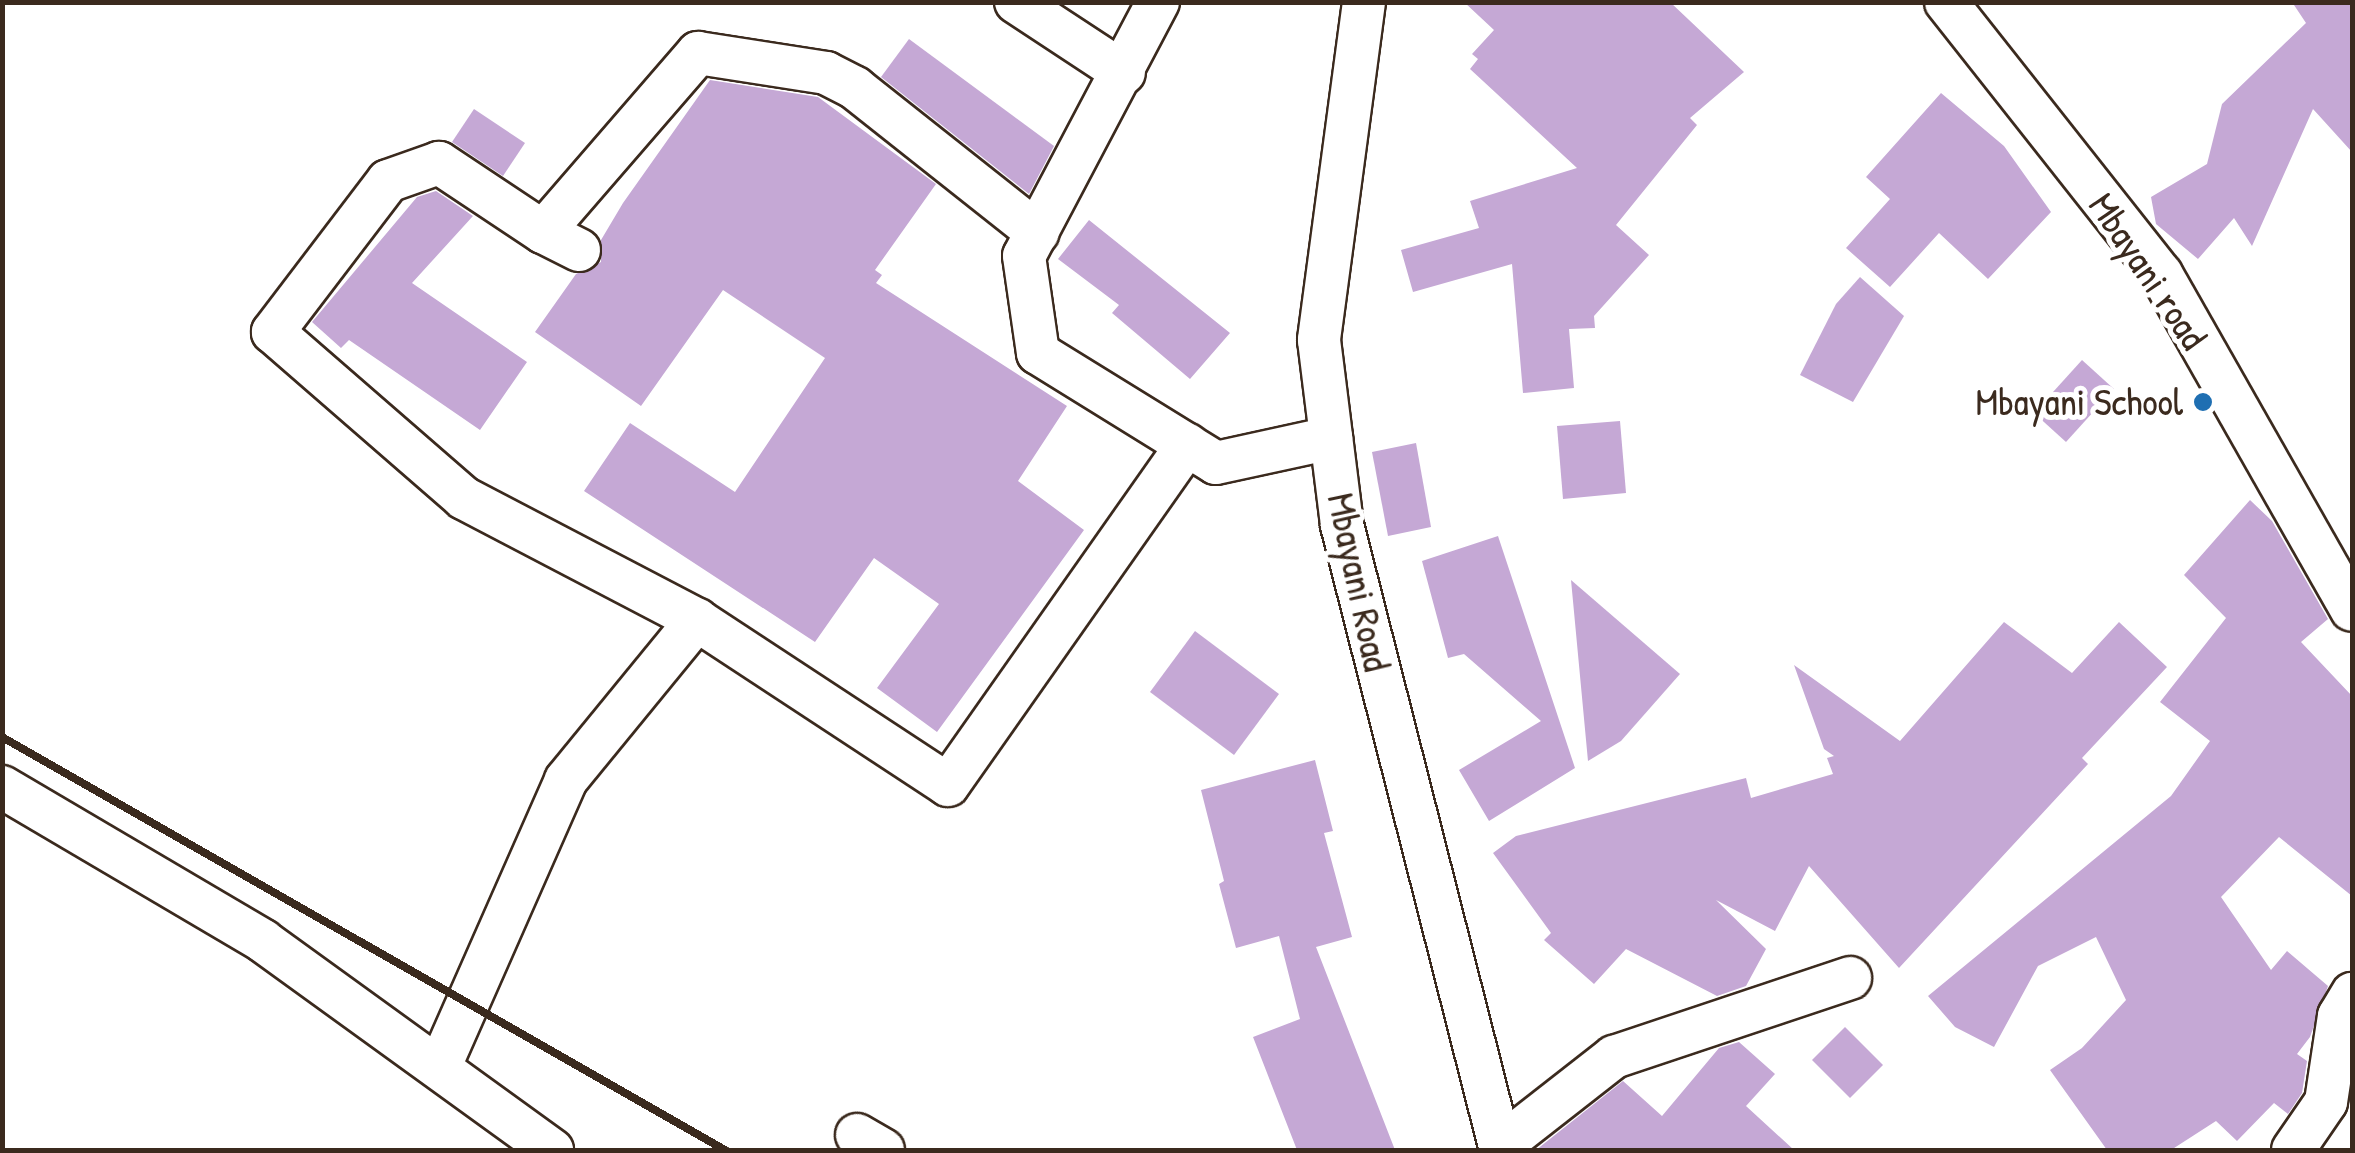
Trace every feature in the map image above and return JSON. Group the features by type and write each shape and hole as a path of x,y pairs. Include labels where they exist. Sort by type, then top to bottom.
{"street":[{"path":"1016,2 1124,74"},
{"path":"1158,2 1124,74 1024,256 1038,353 1216,463 1331,438"},
{"name":"Mbayani Road","path":"1364,2 1319,340 1342,524 1501,1148"},
{"name":"Mbayani road","path":"1946,2 2161,274 2352,610"},
{"path":"1038,233 855,88 826,74 698,53 561,241 439,163 388,182 273,332 464,498 697,620 948,785 1187,445"},
{"path":"440,1066 566,780 697,620"},
{"path":"2,788 264,941 552,1150"},
{"path":"1501,1148 1614,1057 1850,978"},
{"path":"2293,1150 2326,1102 2352,994"}],"building":[{"path":"1464,2 1670,2 1744,72 1690,118 1697,125 1616,225 1649,255 1594,316 1595,328 1569,329 1574,388 1523,393 1512,264 1413,292 1401,250 1479,228 1470,201 1577,168 1470,69 1478,59 1472,54 1494,30"},
{"path":"2292,2 2352,2 2352,152 2313,109 2252,246 2234,218 2198,259 2156,224 2151,197 2207,164 2222,104 2306,23"},
{"path":"909,39 1054,146 1029,194 881,77"},
{"path":"710,80 818,97 936,184 875,270 882,275 876,283 1067,406 1018,481 1084,530 937,732 877,688 939,604 874,558 815,642 584,491 630,423 735,492 825,358 723,290 641,406 535,332 576,274 601,262 601,240 623,203"},
{"path":"1941,93 2004,146 2051,212 1988,279 1939,233 1890,287 1846,248 1890,199 1866,177"},
{"path":"474,109 525,143 503,176 452,142"},
{"path":"436,191 473,216 412,283 527,362 480,430 349,340 341,348 312,322 417,197"},
{"path":"1089,220 1230,333 1190,379 1112,313 1119,305 1058,259"},
{"path":"1860,277 1904,316 1853,402 1800,375 1836,304"},
{"path":"2082,360 2114,389 2066,442 2034,413"},
{"path":"1620,421 1626,493 1563,499 1557,426"},
{"path":"1416,443 1431,527 1388,536 1372,452"},
{"path":"2250,500 2272,521 2328,619 2301,642 2352,696 2352,896 2279,837 2221,897 2271,970 2287,951 2328,986 2310,1037 2297,1054 2307,1061 2302,1093 2288,1114 2274,1103 2237,1141 2216,1121 2171,1150 2107,1150 2050,1070 2082,1048 2126,1000 2096,937 2038,966 1994,1047 1955,1027 1928,996 2171,796 2210,741 2160,702 2226,618 2184,575"},
{"path":"1498,536 1575,768 1489,821 1459,770 1541,721 1464,654 1448,658 1422,561"},
{"path":"1571,580 1680,674 1621,741 1588,761"},
{"path":"2004,622 2072,673 2119,622 2167,667 2082,758 2088,764 1899,968 1809,866 1775,931 1716,900 1766,949 1746,986 1717,996 1626,949 1594,984 1544,940 1551,933 1493,853 1516,836 1746,778 1751,798 1833,774 1827,758 1834,756 1824,749 1794,665 1900,741"},
{"path":"1195,631 1279,694 1234,755 1150,692"},
{"path":"1315,760 1333,831 1324,833 1352,937 1316,947 1395,1150 1297,1150 1253,1037 1300,1019 1279,936 1236,948 1219,884 1224,881 1201,790"},
{"path":"1845,1027 1883,1065 1850,1098 1812,1060"},
{"path":"1739,1042 1775,1074 1746,1106 1794,1150 1536,1150 1623,1081 1662,1116 1719,1048"}],"railway":[{"path":"2,737 725,1150"}],"place":[{"name":"Mbayani School","path":"2203,402"}]}
